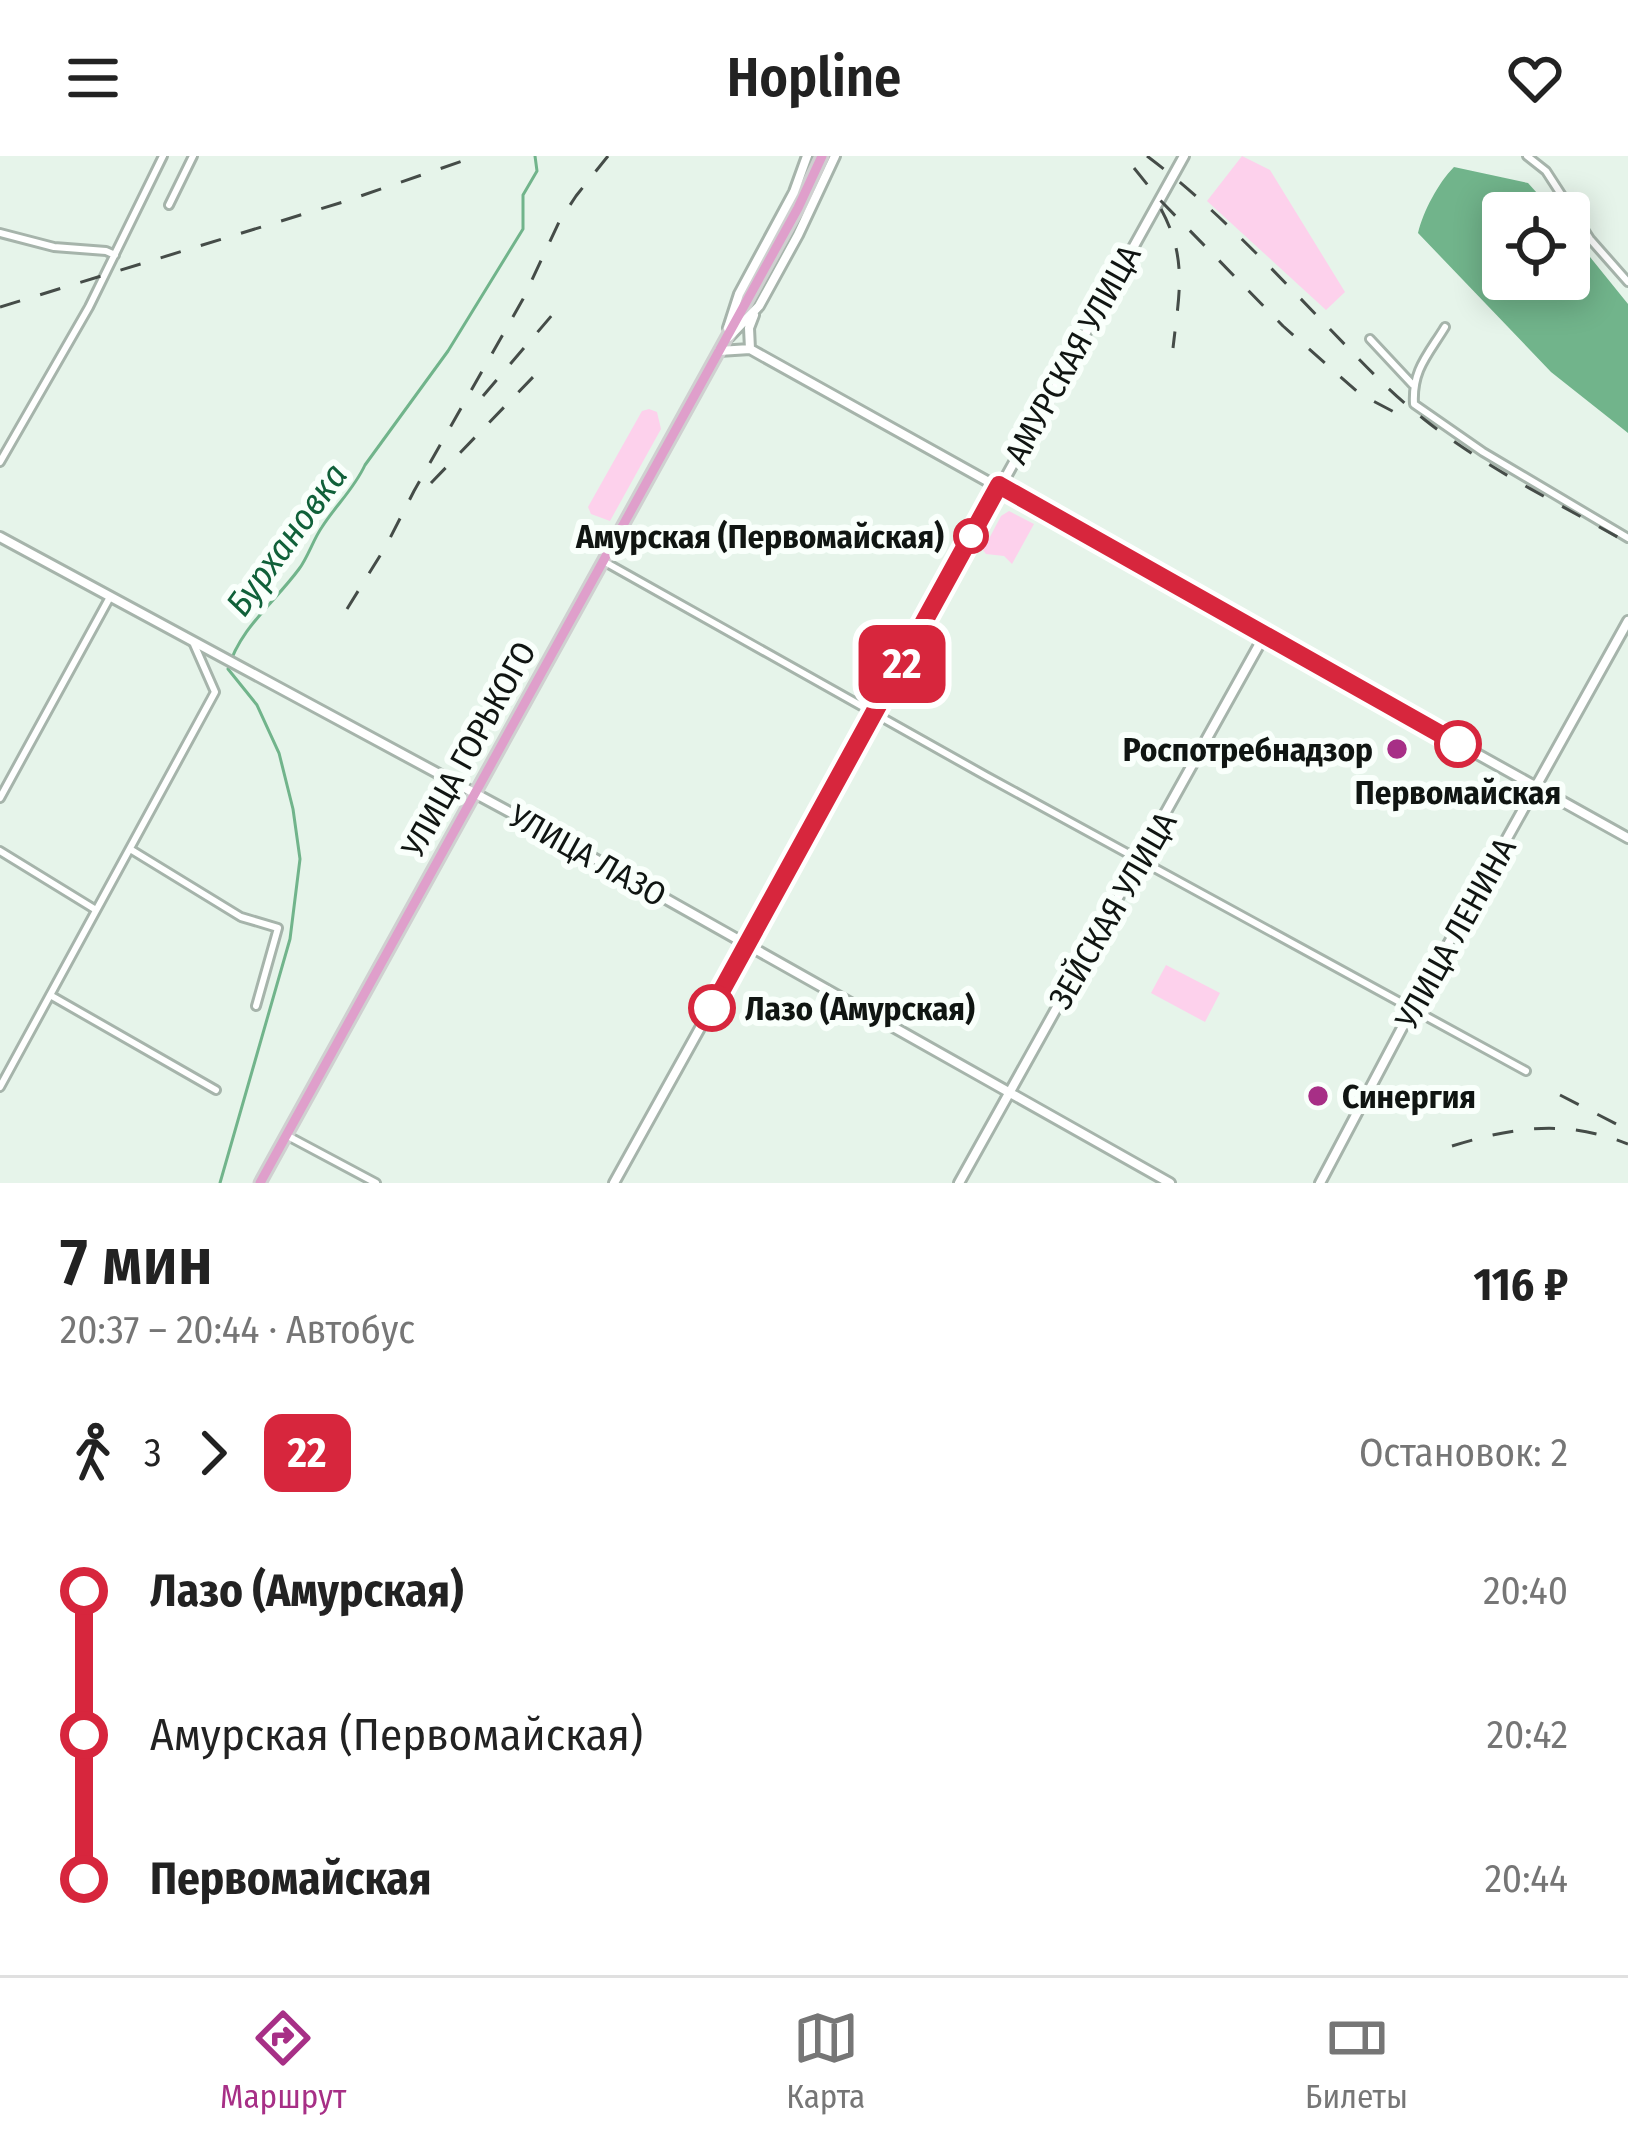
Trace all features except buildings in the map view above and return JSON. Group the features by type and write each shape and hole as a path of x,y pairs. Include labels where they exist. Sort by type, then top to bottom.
{"main road":[{"path":"721,347 822,156"},
{"name":"УЛИЦА ГОРЬКОГО","path":"260,1183 721,347"}],"street":[{"path":"0,462 89,307 163,156"},
{"path":"169,205 193,156"},
{"name":"УЛИЦА ГОРЬКОГО","path":"721,347 739,294 794,192 807,156"},
{"name":"УЛИЦА ГОРЬКОГО","path":"721,347 755,313 835,156"},
{"name":"АМУРСКАЯ УЛИЦА","path":"614,1183 1184,156"},
{"path":"1527,156 1546,171 1590,239 1628,282"},
{"path":"0,233 54,247 115,255"},
{"path":"750,349 749,328 755,313"},
{"path":"1445,327 1417,369 1414,404 1483,452 1628,538"},
{"path":"1370,339 1413,385"},
{"path":"721,347 750,349 1628,838"},
{"name":"УЛИЦА ЛАЗО","path":"0,537 748,944 1170,1183"},
{"path":"602,560 1140,862 1526,1071"},
{"path":"0,799 110,598"},
{"name":"УЛИЦА ЛЕНИНА","path":"1320,1183 1628,621"},
{"name":"ЗЕЙСКАЯ УЛИЦА","path":"959,1183 1264,637"},
{"path":"0,1087 215,692 193,641"},
{"path":"130,849 241,917 278,928 256,1006"},
{"path":"0,851 96,910"},
{"path":"50,994 216,1090"},
{"path":"286,1135 376,1183"}],"shaded area":[{"path":"1242,156 1270,170 1345,292 1326,310 1207,201"},
{"path":"1454,167 1528,183 1536,192 1482,192 1482,300 1418,233 1442,181"},
{"path":"1590,257 1628,304 1628,433 1551,372 1482,300 1590,300"},
{"path":"642,411 657,412 661,429 610,521 591,514 588,507"},
{"path":"1009,511 1034,524 1012,564 1004,556 983,550 1001,516"},
{"path":"1166,965 1220,993 1205,1022 1151,993"}],"waterway":[{"name":"Бурхановка","path":"220,1183 290,939 300,859 279,753 257,705 228,669 249,628 299,569 327,519 448,351 523,229 523,195 537,171 535,156"}],"railway":[{"path":"0,307 477,156"},
{"path":"347,609 523,299 559,222 608,156"},
{"path":"1147,156 1217,216 1425,420 1499,470 1628,543"},
{"path":"1134,168 1283,326 1360,394 1411,421"},
{"path":"1161,209 1178,261 1173,348"},
{"path":"483,396 553,314"},
{"path":"431,483 534,376"},
{"path":"1560,1095 1628,1130"},
{"path":"1452,1146 1540,1128 1583,1131 1628,1144"}],"bus line":[{"name":"22","path":"712,1008 999,485 1458,744"}],"place":[{"name":"Амурская (Первомайская)","path":"971,536"},
{"name":"Первомайская","path":"1458,744"},
{"name":"Роспотребнадзор","path":"1397,749"},
{"name":"Лазо (Амурская)","path":"712,1008"},
{"name":"Синергия","path":"1318,1096"}]}
